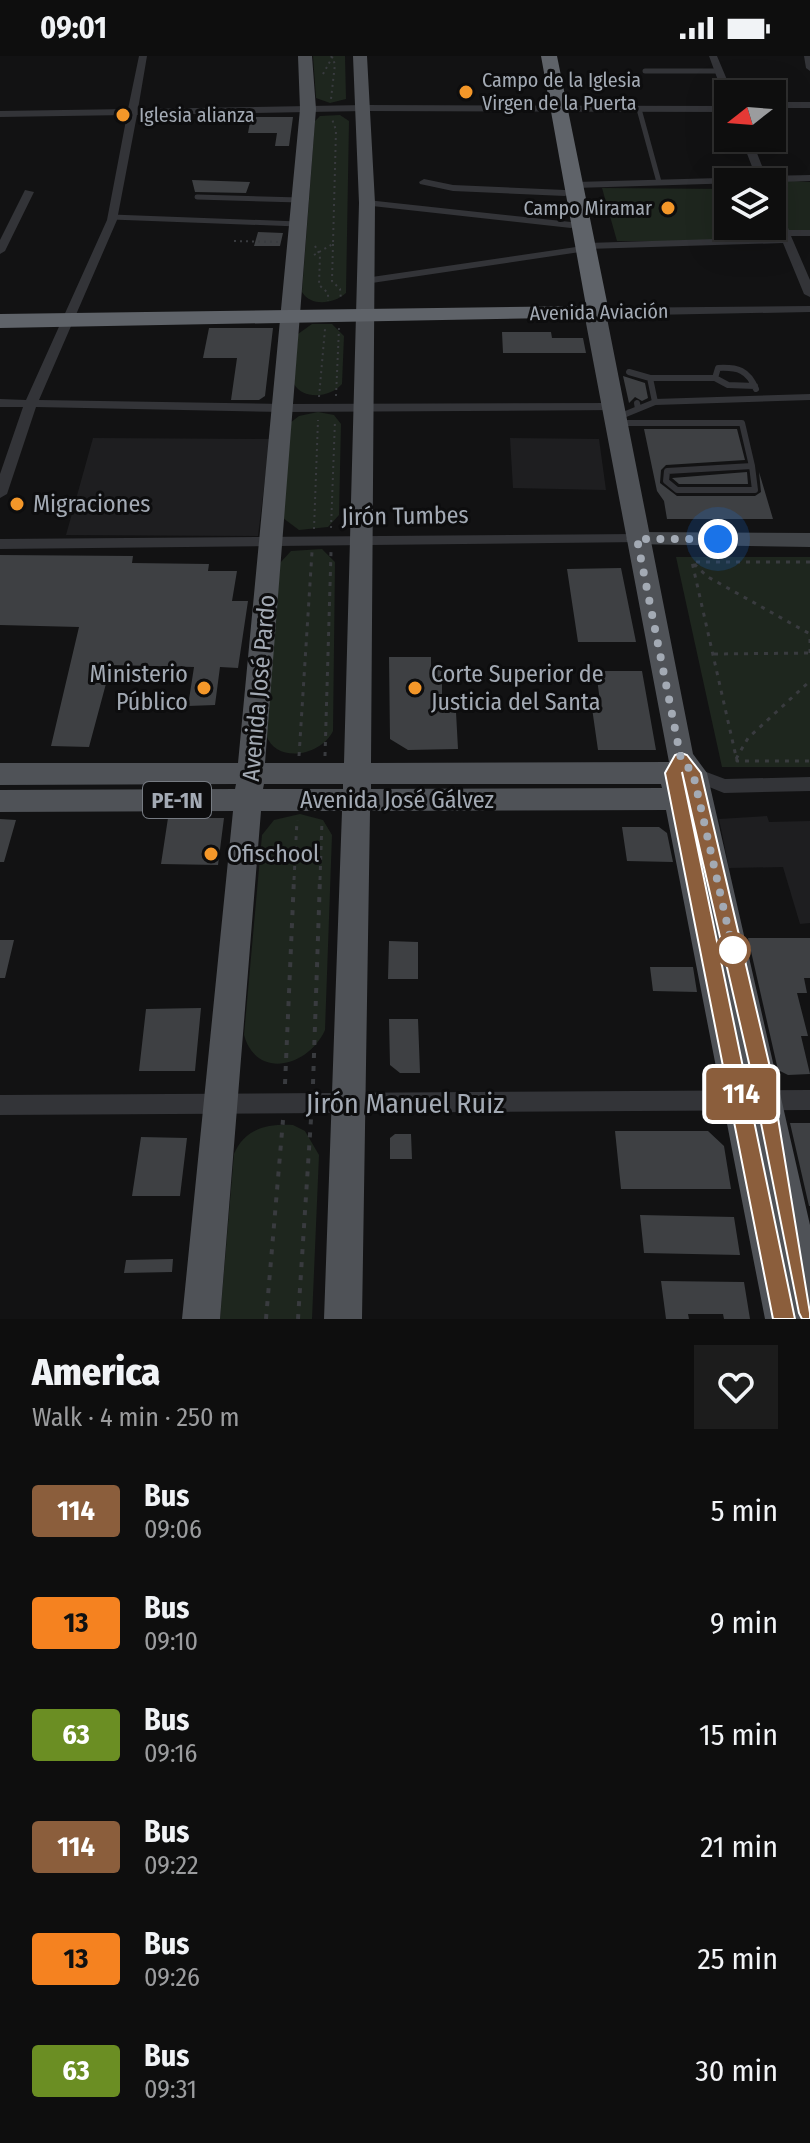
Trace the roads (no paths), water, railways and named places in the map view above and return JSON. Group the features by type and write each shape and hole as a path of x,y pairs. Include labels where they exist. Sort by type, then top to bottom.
{"highway":[{"path":"537,56 554,109"},
{"path":"549,56 554,109 593,316"},
{"path":"570,189 571,225 582,248"},
{"name":"Avenida Aviación","path":"0,309 71,315"},
{"name":"Avenida Aviación","path":"0,321 71,315 371,312 593,316"}],"main road":[{"name":"Avenida José Pardo","path":"201,1319 298,242 308,109 305,56"},
{"path":"343,1319 354,786 363,541 362,408 371,312 365,281 367,203 360,56"},
{"path":"593,316 754,1101 810,1313"},
{"name":"Jirón Tumbes","path":"637,539 810,540"},
{"name":"Avenida José Gálvez","path":"0,774 250,786 688,788"},
{"name":"Avenida José Gálvez","path":"0,801 250,786 298,800 354,786"},
{"path":"754,1101 784,1319"}],"street":[{"path":"0,494 4,473 31,403 112,217 143,56"},
{"path":"713,56 723,80"},
{"path":"808,56 810,68"},
{"path":"786,105 810,105"},
{"path":"0,114 364,108 714,109"},
{"path":"786,180 810,178"},
{"path":"424,182 453,188 570,189 714,181"},
{"path":"0,251 29,192"},
{"path":"367,203 571,225"},
{"path":"365,281 582,248 810,233"},
{"path":"787,236 810,294"},
{"name":"Avenida Aviación","path":"593,316 810,309"},
{"path":"0,403 362,408 615,416"},
{"name":"Jirón Tumbes","path":"0,544 637,539"},
{"path":"688,788 810,784"},
{"path":"688,788 724,786"},
{"name":"Jirón Manuel Ruiz","path":"0,1105 810,1100"}],"lane":[{"path":"645,71 719,71"},
{"path":"639,109 659,182"},
{"path":"197,197 301,200"},
{"path":"112,217 299,224"},
{"path":"605,363 630,374 650,378 715,378 728,385 755,386"},
{"path":"715,378 716,369 737,366 750,373 761,397"},
{"path":"650,378 655,402"},
{"path":"615,416 655,402 810,397"},
{"path":"615,416 742,423 752,466 757,488 754,491 672,489 666,481 667,471 752,466"}],"place":[{"name":"Campo de la Iglesia Virgen de la Puerta","path":"466,92"},
{"name":"Iglesia alianza","path":"123,115"},
{"name":"Campo Miramar","path":"668,208"},
{"name":"Migraciones","path":"17,504"},
{"name":"Ministerio Público","path":"204,688"},
{"name":"Corte Superior de Justicia del Santa","path":"415,688"},
{"name":"Ofischool","path":"211,854"}]}
